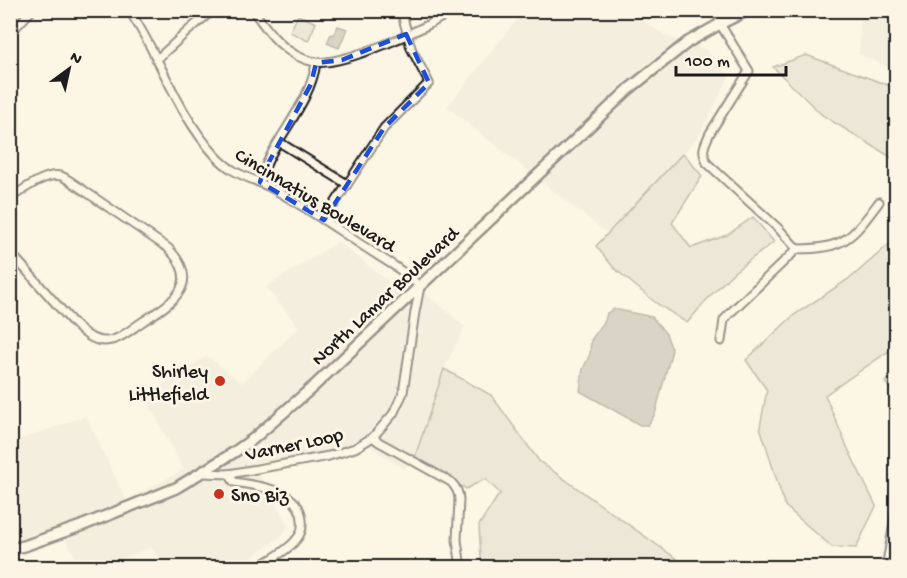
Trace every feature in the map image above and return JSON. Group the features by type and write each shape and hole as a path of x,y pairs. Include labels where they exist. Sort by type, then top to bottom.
{"street":[{"path":"10,33 32,10"},
{"name":"Cincinnatius Boulevard","path":"129,10 186,117 226,166 236,173 275,189 393,265 420,287"},
{"path":"156,60 213,10"},
{"path":"253,10 279,44 297,56 316,63 342,60 387,44 434,22 452,10"},
{"path":"324,220 384,128 429,83 406,34 401,10"},
{"path":"718,10 720,24 749,71 710,133 703,153 707,163 779,229 796,249"},
{"name":"North Lamar Boulevard","path":"10,549 61,533 176,488 253,439 314,386 629,89 688,42 748,10"},
{"path":"260,182 311,84 316,63"},
{"path":"279,142 348,184"},
{"path":"10,198 51,176 60,176 70,181 168,248 182,266 182,287 178,296 167,306 116,339 104,341 94,339 74,324 10,252"},
{"path":"721,341 724,321 730,313 796,249 825,248 845,240 854,234 879,202"},
{"name":"Varner Loop","path":"202,473 229,474 329,456 355,448 373,437 393,414 403,393 420,287"},
{"path":"373,437 455,486 459,495 457,540 461,567"},
{"path":"229,474 234,482 265,487 286,496 297,506 302,516 301,533 297,540 257,567"},
{"path":"886,567 897,512"},
{"path":"265,563 272,567"}],"highlighted area":[{"path":"406,34 429,83 384,128 324,220 260,182 263,173 311,84 316,63 342,60"}],"shaded area":[{"path":"524,11 628,11 668,37 707,50 729,77 698,137 608,234 447,107"},
{"path":"861,11 896,11 896,71 859,54"},
{"path":"298,15 316,23 308,41 290,32"},
{"path":"338,26 347,29 339,48 327,43"},
{"path":"806,55 896,88 896,166 894,159 822,115 773,67"},
{"path":"683,153 702,176 672,223 691,248 727,235 753,217 774,242 734,272 687,323 656,303 614,268 596,246"},
{"path":"896,236 896,346 825,395 876,506 856,548 832,547 785,506 760,427 767,390 746,360 794,315 853,276"},
{"path":"338,242 396,287 406,277 465,327 444,368 415,457 404,469 369,446 355,441 326,452 253,463 288,526 282,536 237,567 164,567 151,547 102,567 81,567 65,538 27,554 11,557 10,443 86,416 126,500 184,470 145,397 207,356 242,383 299,327 266,287"},
{"path":"614,309 652,317 666,334 672,350 655,414 648,425 640,425 580,391 583,369 590,354 591,340 605,321 607,313"},
{"path":"444,369 491,395 539,461 688,567 485,567 481,558 479,525 500,493 485,479 466,489 415,457"},
{"path":"896,374 896,398 885,382"}],"place":[{"name":"Shirley Littlefield","path":"220,381"},
{"name":"Sno Biz","path":"219,494"}]}
